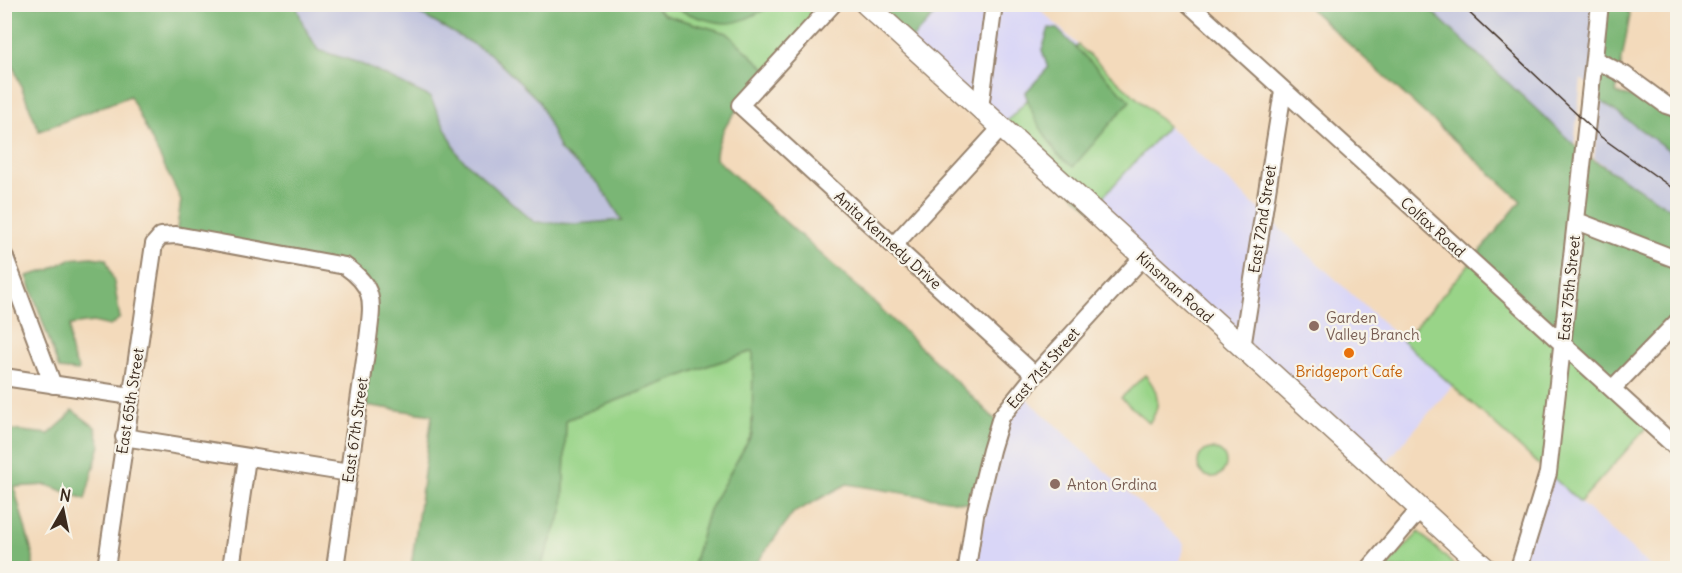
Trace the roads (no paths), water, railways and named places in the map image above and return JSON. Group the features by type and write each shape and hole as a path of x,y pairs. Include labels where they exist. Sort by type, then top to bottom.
{"main road":[{"name":"Kinsman Road","path":"866,4 1485,568"}],"street":[{"name":"Anita Kennedy Drive","path":"834,4 740,105 1035,375"},
{"path":"980,108 994,4"},
{"name":"Colfax Road","path":"1189,4 1677,449"},
{"name":"East 75th Street","path":"1519,568 1548,473 1599,4"},
{"path":"1594,59 1625,75 1666,105 1677,109"},
{"name":"East 72nd Street","path":"1242,348 1283,91"},
{"path":"894,245 1001,128"},
{"path":"1576,221 1677,260"},
{"name":"East 65th Street","path":"106,568 154,244 161,236 176,235 345,266 360,276 369,291"},
{"path":"4,255 53,385"},
{"name":"East 71st Street","path":"967,568 975,515 998,422 1035,375 1143,258"},
{"name":"East 67th Street","path":"336,568 372,310 369,291"},
{"path":"1612,389 1677,321"},
{"path":"4,377 131,396"},
{"path":"124,437 349,473"},
{"path":"231,568 247,458"},
{"path":"1370,568 1419,510"}],"tram line":[{"path":"1460,4 1601,137 1678,192"}],"place":[{"name":"Garden Valley Branch","path":"1314,326"},
{"name":"Bridgeport Cafe","path":"1349,353"},
{"name":"Anton Grdina","path":"1055,484"}]}
